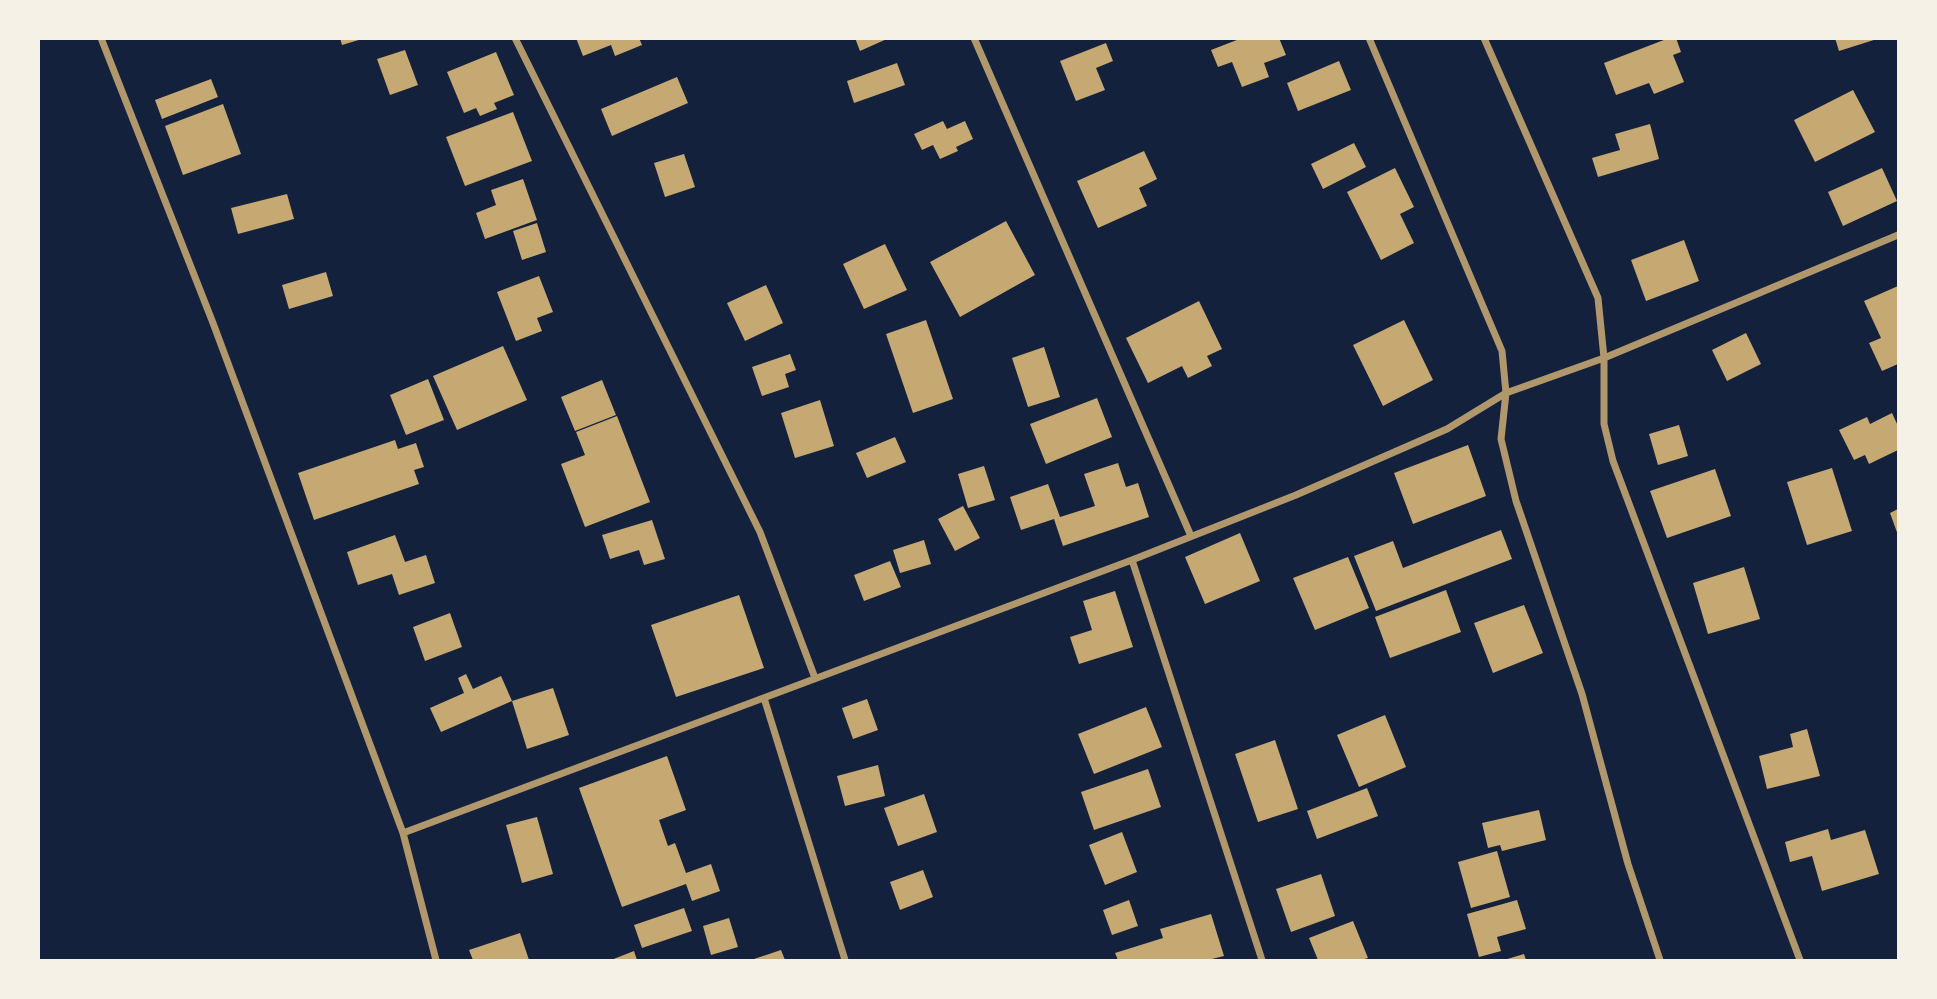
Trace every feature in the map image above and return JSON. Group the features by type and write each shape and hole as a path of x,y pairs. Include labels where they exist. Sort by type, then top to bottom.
{"street":[{"path":"100,38 213,323 403,833 436,961"},
{"path":"515,38 760,532 815,678"},
{"path":"974,38 1191,536"},
{"path":"1369,38 1502,351 1506,393 1501,439 1516,502 1582,694 1628,864 1660,961"},
{"path":"1484,38 1598,298 1604,358 1604,424 1613,461 1800,961"},
{"path":"403,833 1132,560 1296,495 1447,429 1506,393 1604,358 1899,235"},
{"path":"1132,560 1262,961"},
{"path":"764,698 845,961"}],"building":[{"path":"340,38 362,38 362,39 342,45"},
{"path":"576,38 639,38 642,45 615,56 611,45 583,56"},
{"path":"855,38 889,38 860,51"},
{"path":"1242,38 1279,38 1286,55 1264,63 1269,77 1242,87 1232,62 1218,67 1211,50"},
{"path":"1669,38 1676,38 1681,52 1673,55 1684,82 1654,94 1649,83 1616,95 1604,63"},
{"path":"1835,38 1877,38 1877,39 1839,51"},
{"path":"1106,43 1113,61 1096,68 1105,90 1076,101 1060,61"},
{"path":"405,50 418,85 390,95 377,59"},
{"path":"496,52 514,95 494,103 497,109 480,116 476,108 464,113 447,72"},
{"path":"1339,61 1351,90 1298,111 1287,83"},
{"path":"897,63 905,85 854,103 847,81"},
{"path":"677,77 688,103 612,136 601,109"},
{"path":"211,79 218,97 162,119 155,100"},
{"path":"1853,90 1875,132 1815,162 1794,120"},
{"path":"223,104 241,154 183,175 165,126"},
{"path":"513,112 532,161 465,186 446,137"},
{"path":"943,121 947,129 965,121 973,139 956,147 958,151 940,159 933,145 922,150 914,134"},
{"path":"1650,124 1659,159 1598,177 1592,158 1620,150 1615,134"},
{"path":"1354,143 1366,167 1323,189 1311,164"},
{"path":"1144,151 1157,179 1139,188 1147,206 1098,228 1077,181"},
{"path":"684,154 695,187 665,197 654,163"},
{"path":"1395,168 1414,207 1400,214 1414,243 1381,260 1347,192"},
{"path":"1882,168 1897,201 1843,226 1828,192"},
{"path":"523,179 537,220 485,239 476,213 496,205 491,190"},
{"path":"287,194 294,219 238,234 231,208"},
{"path":"1006,221 1035,275 960,317 930,262"},
{"path":"537,223 546,252 522,260 513,231"},
{"path":"1684,240 1699,281 1646,301 1631,260"},
{"path":"885,244 907,290 864,309 843,264"},
{"path":"326,272 333,296 289,309 282,285"},
{"path":"539,276 553,312 537,318 542,331 516,341 497,292"},
{"path":"766,285 783,323 745,341 727,303"},
{"path":"1898,286 1898,364 1882,371 1869,343 1881,338 1864,301"},
{"path":"1199,301 1222,349 1207,356 1212,366 1188,378 1182,366 1148,383 1126,338"},
{"path":"926,320 953,399 913,413 886,334"},
{"path":"1404,320 1433,380 1383,406 1353,345"},
{"path":"1746,333 1761,364 1727,381 1712,350"},
{"path":"503,346 527,400 457,430 433,376"},
{"path":"1044,347 1060,397 1028,407 1012,358"},
{"path":"790,354 796,370 785,374 789,387 762,396 752,367"},
{"path":"428,379 444,420 406,435 390,395"},
{"path":"602,380 616,415 575,431 561,397"},
{"path":"1097,398 1112,437 1046,464 1030,424"},
{"path":"820,400 834,446 795,458 781,413"},
{"path":"1892,413 1898,426 1898,450 1869,464 1865,455 1854,460 1839,430 1867,417 1870,424"},
{"path":"617,416 650,502 585,527 561,464 585,455 576,432"},
{"path":"1679,425 1688,456 1658,465 1649,434"},
{"path":"895,437 906,462 867,478 856,453"},
{"path":"395,440 398,449 416,443 424,467 414,470 419,484 314,520 298,473"},
{"path":"1468,445 1486,496 1413,524 1394,473"},
{"path":"1118,463 1126,487 1138,483 1149,517 1063,546 1054,519 1021,530 1010,497 1048,484 1060,517 1095,506 1084,474"},
{"path":"984,466 995,500 968,508 958,474"},
{"path":"1832,468 1852,531 1807,545 1787,482"},
{"path":"1715,469 1731,516 1667,538 1650,491"},
{"path":"963,506 980,538 955,551 938,519"},
{"path":"1898,509 1898,535 1890,513"},
{"path":"652,520 665,559 644,565 639,550 610,559 602,535"},
{"path":"1501,530 1512,559 1376,611 1354,556 1393,541 1403,568"},
{"path":"1240,533 1260,581 1205,604 1185,557"},
{"path":"395,535 405,562 426,555 435,583 399,595 392,574 358,585 347,552"},
{"path":"924,540 931,564 900,573 893,550"},
{"path":"1348,557 1369,608 1315,630 1293,578"},
{"path":"890,561 901,587 864,601 854,575"},
{"path":"1744,567 1760,619 1708,634 1693,583"},
{"path":"1446,590 1461,632 1390,658 1375,617"},
{"path":"1115,591 1133,647 1079,664 1070,637 1092,630 1083,601"},
{"path":"739,595 764,668 676,697 651,625"},
{"path":"1524,605 1543,653 1493,673 1474,623"},
{"path":"450,613 462,647 425,661 413,627"},
{"path":"466,674 473,689 501,676 512,701 441,732 430,708 464,693 458,678"},
{"path":"553,688 569,735 527,749 512,701"},
{"path":"867,699 878,730 853,739 842,708"},
{"path":"1146,707 1162,747 1094,774 1078,734"},
{"path":"1385,715 1406,767 1359,787 1337,735"},
{"path":"1807,729 1820,776 1767,789 1759,756 1793,747 1790,734"},
{"path":"1275,740 1298,809 1258,822 1235,754"},
{"path":"667,756 686,810 659,820 668,846 675,843 686,873 711,864 720,891 692,901 686,884 622,907 579,788"},
{"path":"878,765 885,796 845,806 837,776"},
{"path":"1148,769 1161,807 1094,830 1081,792"},
{"path":"1367,788 1378,816 1317,839 1307,811"},
{"path":"924,794 937,832 898,846 884,808"},
{"path":"1539,810 1546,840 1502,851 1500,845 1488,848 1482,823"},
{"path":"537,817 553,874 522,883 506,825"},
{"path":"1828,829 1831,840 1865,830 1879,874 1822,891 1812,856 1790,862 1785,842"},
{"path":"1122,832 1137,872 1105,885 1089,845"},
{"path":"1497,851 1510,897 1471,908 1458,862"},
{"path":"923,870 933,897 900,910 890,882"},
{"path":"1321,874 1335,916 1291,932 1276,889"},
{"path":"1129,900 1138,926 1112,935 1103,910"},
{"path":"1517,900 1526,929 1497,937 1501,951 1479,957 1467,914"},
{"path":"684,908 692,931 642,948 634,925"},
{"path":"1211,914 1224,956 1208,960 1118,960 1115,953 1163,938 1160,929"},
{"path":"729,918 738,947 711,955 703,926"},
{"path":"1353,921 1368,958 1318,960 1309,938"},
{"path":"520,933 529,960 473,960 469,950"},
{"path":"781,950 785,960 751,960"},
{"path":"634,951 637,960 611,960"},
{"path":"1524,954 1526,960 1504,960"}]}
